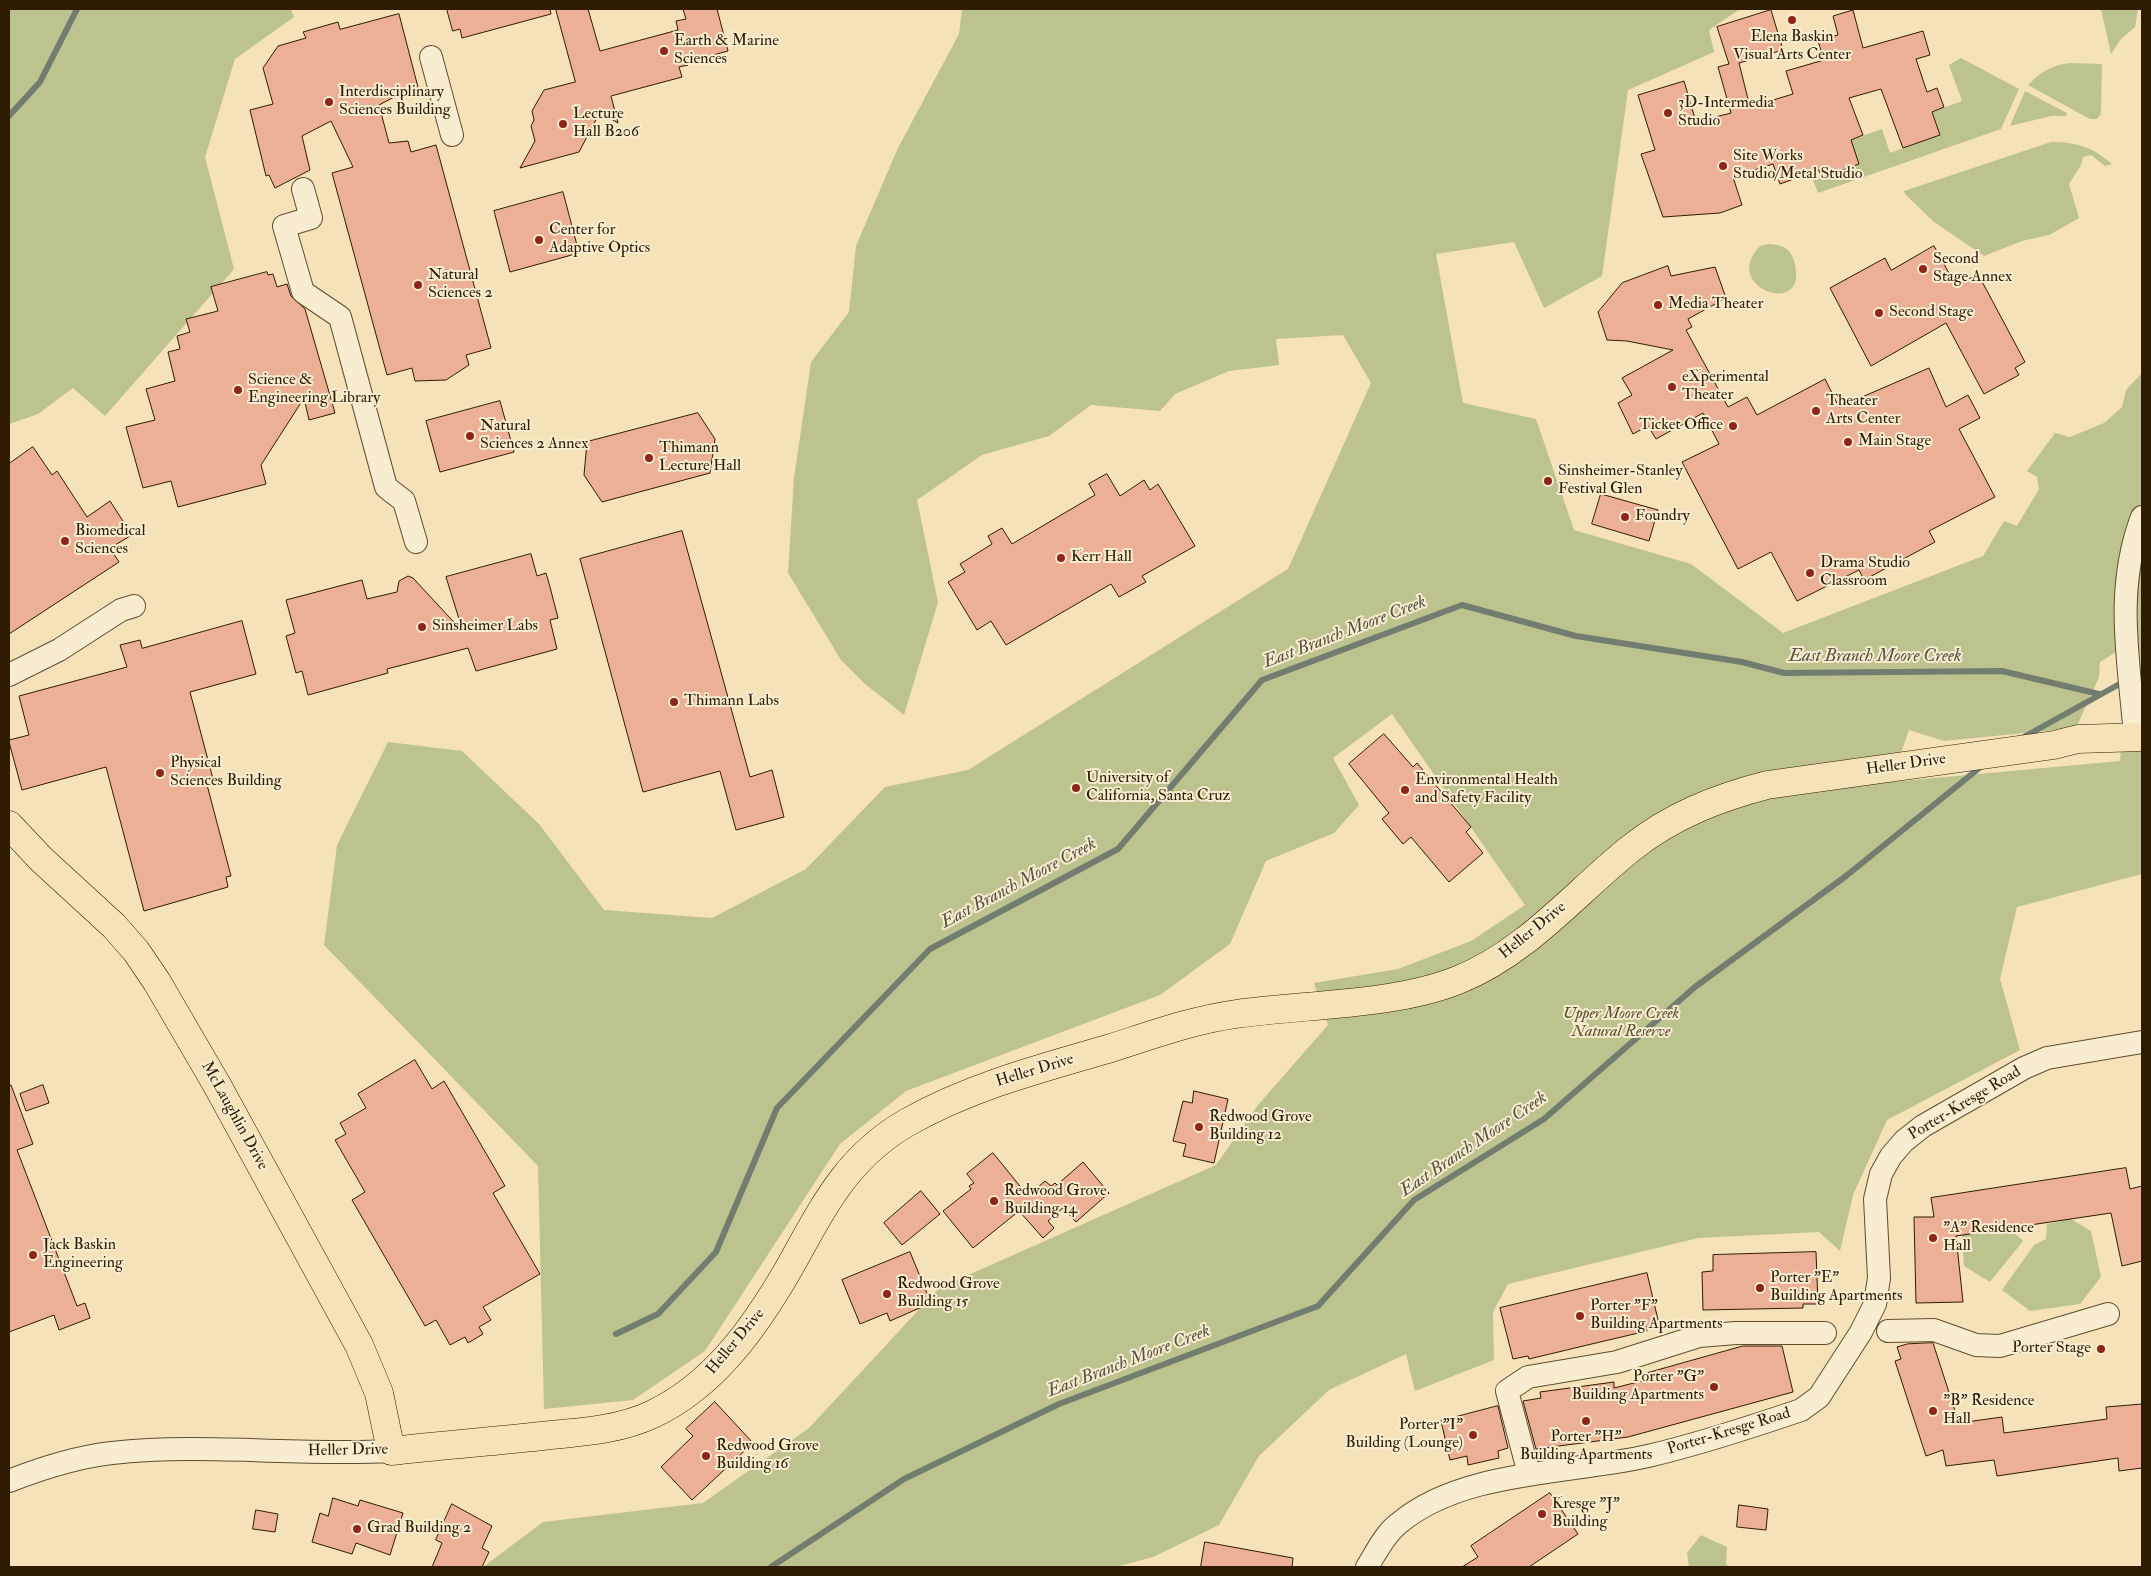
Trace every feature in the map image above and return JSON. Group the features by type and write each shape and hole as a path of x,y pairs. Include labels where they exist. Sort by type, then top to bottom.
{"main road":[{"name":"Heller Drive","path":"391,1451 595,1430 639,1420 684,1397 715,1371 760,1316 831,1192 852,1166 881,1140 904,1124 958,1096 1023,1074 1214,1018 1280,1008 1399,996 1456,981 1498,960 1523,942 1631,848 1668,822 1698,807 1731,794 1767,785 2054,745 2078,739 2139,736"},
{"name":"McLaughlin Drive","path":"9,825 41,859 114,926 136,951 157,982 222,1094 359,1346 379,1393 391,1451"}],"street":[{"path":"431,57 452,135"},
{"path":"303,188 311,218 284,226 302,292 340,317 386,487 404,501 416,542"},
{"path":"2139,736 2132,701 2126,652 2125,587 2133,541 2142,517"},
{"path":"9,675 60,650 121,610 134,606"},
{"name":"Porter-Kresge Road","path":"1367,1567 1397,1524 1449,1493 1529,1474 1595,1466 1648,1456 1801,1410 1819,1397 1861,1332 1875,1304 1880,1278 1875,1199 1881,1174 1904,1141 1923,1126 2024,1068 2047,1058 2142,1042"},
{"path":"1888,1331 1934,1330 1976,1345 2000,1346 2108,1314"},
{"path":"1529,1474 1507,1390 1516,1382 1528,1377 1627,1360 1699,1336 1736,1333 1825,1332"},
{"name":"Heller Drive","path":"9,1481 74,1460 111,1453 161,1450 356,1453 391,1451"}],"green space":[{"path":"9,9 291,9 294,17 235,59 205,157 234,269 105,416 73,388 38,414 9,424"},
{"name":"Upper Moore Creek Natural Reserve","path":"962,9 1740,9 1709,30 1714,52 1628,90 1602,276 1544,308 1514,242 1436,254 1463,403 1536,419 1574,530 1691,564 1783,633 1983,556 2004,521 2017,526 2039,489 2037,477 2027,471 2055,433 2070,437 2104,423 2122,407 2126,390 2142,373 2142,874 2017,907 2000,979 2020,1050 1887,1120 1853,1195 1840,1251 1819,1232 1698,1238 1508,1284 1493,1312 1494,1360 1415,1391 1406,1354 1329,1390 1259,1456 1219,1525 1153,1557 1116,1567 483,1567 543,1522 703,1503 809,1428 939,1288 1216,1165 1258,1105 1328,1025 1314,983 1398,969 1471,941 1525,905 1392,714 1333,758 1359,805 1334,833 1266,861 1230,944 1160,995 906,1091 840,1144 705,1351 633,1400 544,1409 538,1166 324,945 337,845 388,742 462,751 539,824 604,910 712,918 806,869 885,787 968,770 1288,569 1371,383 1343,335 1276,339 1279,365 1229,371 1175,394 1160,411 1091,405 1049,436 982,455 917,500 938,602 904,715 864,683 841,660 788,573 794,478 811,362 849,312 856,246 898,148 959,34","holes":["2129,644 2120,761 1891,782 1909,730 1944,741 2076,728 2099,677 2100,662"]},
{"path":"2101,9 2138,9 2135,27 2121,39 2111,54"},
{"path":"1961,58 2019,89 2001,129 1818,193 1813,180 1859,164 1851,140 1882,129 1890,153 1940,135 1932,112 1962,101 1949,65"},
{"path":"2070,63 2102,64 2101,114 2097,119 2090,119 2028,85 2047,70 2058,65"},
{"path":"2025,91 2067,113 2066,116 2051,116 2010,126"},
{"path":"2051,142 2076,144 2098,153 2112,164 2105,166 2091,155 2083,157 2081,165 2069,184 2079,218 2049,235 2022,241 1984,256 1934,222 1905,194 1904,191"},
{"path":"1768,244 1783,247 1789,251 1793,258 1796,277 1791,289 1781,293 1769,292 1758,285 1751,275 1750,261 1760,246"},
{"path":"2071,1219 2091,1231 2101,1277 2080,1304 2030,1311 2002,1290 2034,1245 2046,1239 2047,1224"},
{"path":"2008,1227 2023,1241 1990,1282 1964,1266 1962,1235"},
{"path":"1701,1535 1727,1547 1726,1565 1733,1567 1689,1567 1687,1553"}],"building":[{"path":"447,9 550,9 551,14 462,38 460,29 453,31"},
{"name":"Earth & Marine Sciences","path":"556,9 588,9 600,51 678,30 676,21 686,19 683,9 717,9 728,51 687,62 688,65 679,67 682,77 611,96 618,123 600,112 579,152 520,168 535,141 531,126 534,120 532,111 544,90 575,82"},
{"path":"1771,10 1783,50 1739,63 1750,107 1793,94 1786,71 1824,60 1818,41 1838,35 1833,16 1853,10 1863,48 1923,31 1930,55 1916,59 1927,92 1937,88 1944,107 1932,112 1940,135 1903,148 1881,89 1849,98 1863,135 1851,140 1859,164 1822,178 1819,170 1780,184 1773,164 1733,177 1742,205 1720,213 1663,217 1641,154 1655,150 1638,95 1684,81 1696,122 1731,113 1718,67 1729,64 1717,27"},
{"path":"399,14 419,91 396,96 379,105 389,143 408,141 411,152 436,145 491,348 466,355 469,365 446,380 415,381 412,368 387,375 332,173 353,167 331,121 302,136 310,170 275,188 269,175 266,176 250,110 273,104 263,68 278,46 306,38 303,32 338,22 340,29"},
{"name":"Center for Adaptive Optics","path":"563,192 579,253 510,272 494,211"},
{"path":"1934,246 1956,286 1978,274 2025,362 2015,368 2019,375 1984,394 1946,323 1871,366 1830,288 1885,258 1891,270"},
{"path":"1668,266 1671,276 1715,267 1726,298 1688,319 1692,327 1686,330 1728,407 1747,397 1757,415 1825,379 1839,407 1929,368 1946,407 1968,395 1980,418 1959,429 1995,497 1929,531 1935,542 1864,580 1859,570 1797,601 1771,552 1738,569 1682,462 1719,444 1703,413 1656,439 1648,426 1633,434 1618,403 1632,395 1622,378 1673,350 1627,341 1607,340 1598,312 1622,283"},
{"name":"Science & Engineering Library","path":"267,272 268,275 273,274 277,287 287,284 291,296 305,309 335,413 309,420 304,398 261,465 266,484 178,507 171,481 143,488 126,427 155,420 146,389 175,381 168,352 180,349 177,336 190,332 186,319 218,311 211,287"},
{"name":"Natural Sciences 2 Annex","path":"500,401 514,452 440,472 426,421"},
{"name":"Thimann Lecture Hall","path":"698,413 715,439 710,473 602,502 584,475 587,442"},
{"name":"Biomedical Sciences","path":"33,447 52,475 57,471 87,517 110,501 132,535 110,548 119,562 9,634 9,464"},
{"name":"Kerr Hall","path":"1107,474 1120,496 1144,480 1150,490 1158,484 1195,546 1142,576 1146,582 1119,597 1111,584 1006,645 991,621 977,630 948,582 965,572 960,564 992,544 988,536 1002,528 1012,544 1095,495 1089,484"},
{"name":"Foundry","path":"1601,494 1658,510 1649,541 1592,524"},
{"name":"Thimann Labs","path":"682,531 750,777 772,770 784,817 736,830 720,771 643,792 580,559"},
{"name":"Sinsheimer Labs","path":"531,554 537,576 546,573 550,587 558,618 550,620 557,649 476,671 468,648 387,669 388,673 308,695 302,671 296,673 286,636 295,633 286,600 362,580 367,599 397,592 399,581 408,576 413,578 463,632 446,577"},
{"name":"Physical Sciences Building","path":"242,621 256,674 190,692 213,779 206,781 231,876 226,877 228,887 144,911 106,767 22,790 9,742 9,740 29,735 19,696 127,667 120,645 140,640 142,648"},
{"name":"Environmental Health and Safety Facility","path":"1384,734 1413,767 1417,763 1471,827 1466,832 1483,853 1449,882 1411,837 1403,844 1382,819 1389,813 1349,764"},
{"path":"415,1060 432,1089 444,1081 505,1186 493,1193 540,1274 483,1307 491,1320 479,1327 483,1334 468,1343 465,1337 450,1345 436,1320 425,1326 352,1200 365,1192 335,1140 346,1134 340,1123 366,1108 358,1094"},
{"name":"Jack Baskin Engineering","path":"9,1085 11,1085 33,1144 17,1150 77,1306 85,1303 90,1318 59,1330 54,1315 9,1332"},
{"path":"43,1085 49,1103 26,1111 20,1094"},
{"name":"Redwood Grove Building 12","path":"1194,1091 1228,1099 1214,1163 1183,1156 1186,1144 1173,1141 1183,1101 1192,1103"},
{"path":"993,1153 1028,1196 1045,1181 1051,1186 1055,1183 1057,1185 1083,1162 1109,1193 1076,1222 1063,1208 1048,1221 1054,1228 1043,1238 1019,1211 973,1248 943,1211 971,1189 969,1186 974,1183 967,1174"},
{"name":"\"A\" Residence Hall","path":"2126,1168 2130,1189 2142,1186 2142,1261 2122,1266 2111,1213 1956,1236 1963,1302 1916,1303 1914,1217 1934,1217 1931,1198"},
{"path":"921,1191 940,1214 902,1245 884,1223"},
{"name":"Redwood Grove Building 15","path":"910,1252 931,1303 890,1321 887,1313 860,1324 842,1280"},
{"name":"Porter \"E\" Building Apartments","path":"1816,1252 1818,1304 1803,1304 1803,1308 1703,1310 1702,1272 1713,1271 1713,1255"},
{"name":"Porter \"F\" Building Apartments","path":"1647,1273 1659,1324 1646,1327 1647,1331 1529,1359 1528,1356 1513,1359 1500,1308"},
{"name":"\"B\" Residence Hall","path":"1933,1343 1959,1423 2002,1417 2004,1433 2107,1419 2106,1407 2142,1404 2142,1468 2119,1471 2118,1458 1997,1476 1994,1460 1946,1466 1943,1450 1926,1456 1895,1361 1901,1359 1897,1347 1907,1344"},
{"path":"1743,1346 1782,1346 1793,1392 1628,1437 1536,1449 1523,1401 1541,1398 1540,1392 1614,1382 1614,1388 1650,1379 1648,1373"},
{"name":"Redwood Grove Building 16","path":"715,1402 753,1443 692,1500 661,1467 693,1436 686,1429"},
{"name":"Porter \"I\" Building (Lounge)","path":"1498,1406 1508,1448 1498,1451 1499,1458 1468,1465 1467,1456 1450,1460 1441,1421"},
{"name":"Kresge \"J\" Building","path":"1550,1493 1578,1534 1529,1567 1462,1567 1478,1557 1471,1546"},
{"name":"Grad Building 2","path":"333,1498 358,1506 360,1500 403,1513 390,1555 356,1543 352,1554 312,1542 320,1513 328,1516"},
{"path":"452,1504 492,1526 482,1548 489,1552 482,1567 432,1567 442,1543 436,1540"},
{"path":"1739,1505 1768,1509 1766,1530 1737,1527"},
{"path":"256,1510 278,1514 275,1532 253,1529"},
{"path":"1205,1542 1293,1558 1292,1567 1201,1567"}],"waterway":[{"path":"9,116 40,82 77,9"},
{"name":"East Branch Moore Creek","path":"616,1334 658,1314 716,1252 777,1108 930,949 1118,849 1262,680 1462,605 1576,636 1742,662 1784,673 2002,671 2099,694"},
{"name":"East Branch Moore Creek","path":"2022,738 2125,681"},
{"name":"East Branch Moore Creek","path":"771,1567 904,1479 1059,1404 1318,1306 1414,1200 1544,1119 1695,987 1846,876 1983,765"}],"place":[{"name":"Elena Baskin Visual Arts Center","path":"1792,20"},
{"name":"Earth & Marine Sciences","path":"664,51"},
{"name":"Interdisciplinary Sciences Building","path":"329,102"},
{"name":"3D-Intermedia Studio","path":"1668,113"},
{"name":"Lecture Hall B206","path":"563,124"},
{"name":"Site Works Studio/Metal Studio","path":"1723,166"},
{"name":"Center for Adaptive Optics","path":"539,240"},
{"name":"Second Stage Annex","path":"1923,269"},
{"name":"Natural Sciences 2","path":"418,285"},
{"name":"Media Theater","path":"1658,305"},
{"name":"Second Stage","path":"1879,313"},
{"name":"eXperimental Theater","path":"1672,387"},
{"name":"Science & Engineering Library","path":"238,390"},
{"name":"Theater Arts Center","path":"1816,411"},
{"name":"Ticket Office","path":"1733,426"},
{"name":"Natural Sciences 2 Annex","path":"470,436"},
{"name":"Main Stage","path":"1848,442"},
{"name":"Thimann Lecture Hall","path":"649,458"},
{"name":"Sinsheimer-Stanley Festival Glen","path":"1548,481"},
{"name":"Foundry","path":"1625,517"},
{"name":"Biomedical Sciences","path":"65,541"},
{"name":"Kerr Hall","path":"1061,558"},
{"name":"Drama Studio Classroom","path":"1810,573"},
{"name":"Sinsheimer Labs","path":"422,627"},
{"name":"Thimann Labs","path":"674,702"},
{"name":"Physical Sciences Building","path":"160,773"},
{"name":"University of California, Santa Cruz","path":"1076,788"},
{"name":"Environmental Health and Safety Facility","path":"1405,790"},
{"name":"Redwood Grove Building 12","path":"1199,1127"},
{"name":"Redwood Grove Building 14","path":"994,1201"},
{"name":"\"A\" Residence Hall","path":"1933,1238"},
{"name":"Jack Baskin Engineering","path":"33,1255"},
{"name":"Porter \"E\" Building Apartments","path":"1760,1288"},
{"name":"Redwood Grove Building 15","path":"887,1294"},
{"name":"Porter \"F\" Building Apartments","path":"1580,1316"},
{"name":"Porter Stage","path":"2101,1349"},
{"name":"Porter \"G\" Building Apartments","path":"1714,1387"},
{"name":"\"B\" Residence Hall","path":"1933,1411"},
{"name":"Porter \"H\" Building Apartments","path":"1586,1421"},
{"name":"Porter \"I\" Building (Lounge)","path":"1473,1435"},
{"name":"Redwood Grove Building 16","path":"706,1456"},
{"name":"Kresge \"J\" Building","path":"1542,1514"},
{"name":"Grad Building 2","path":"357,1529"}]}
